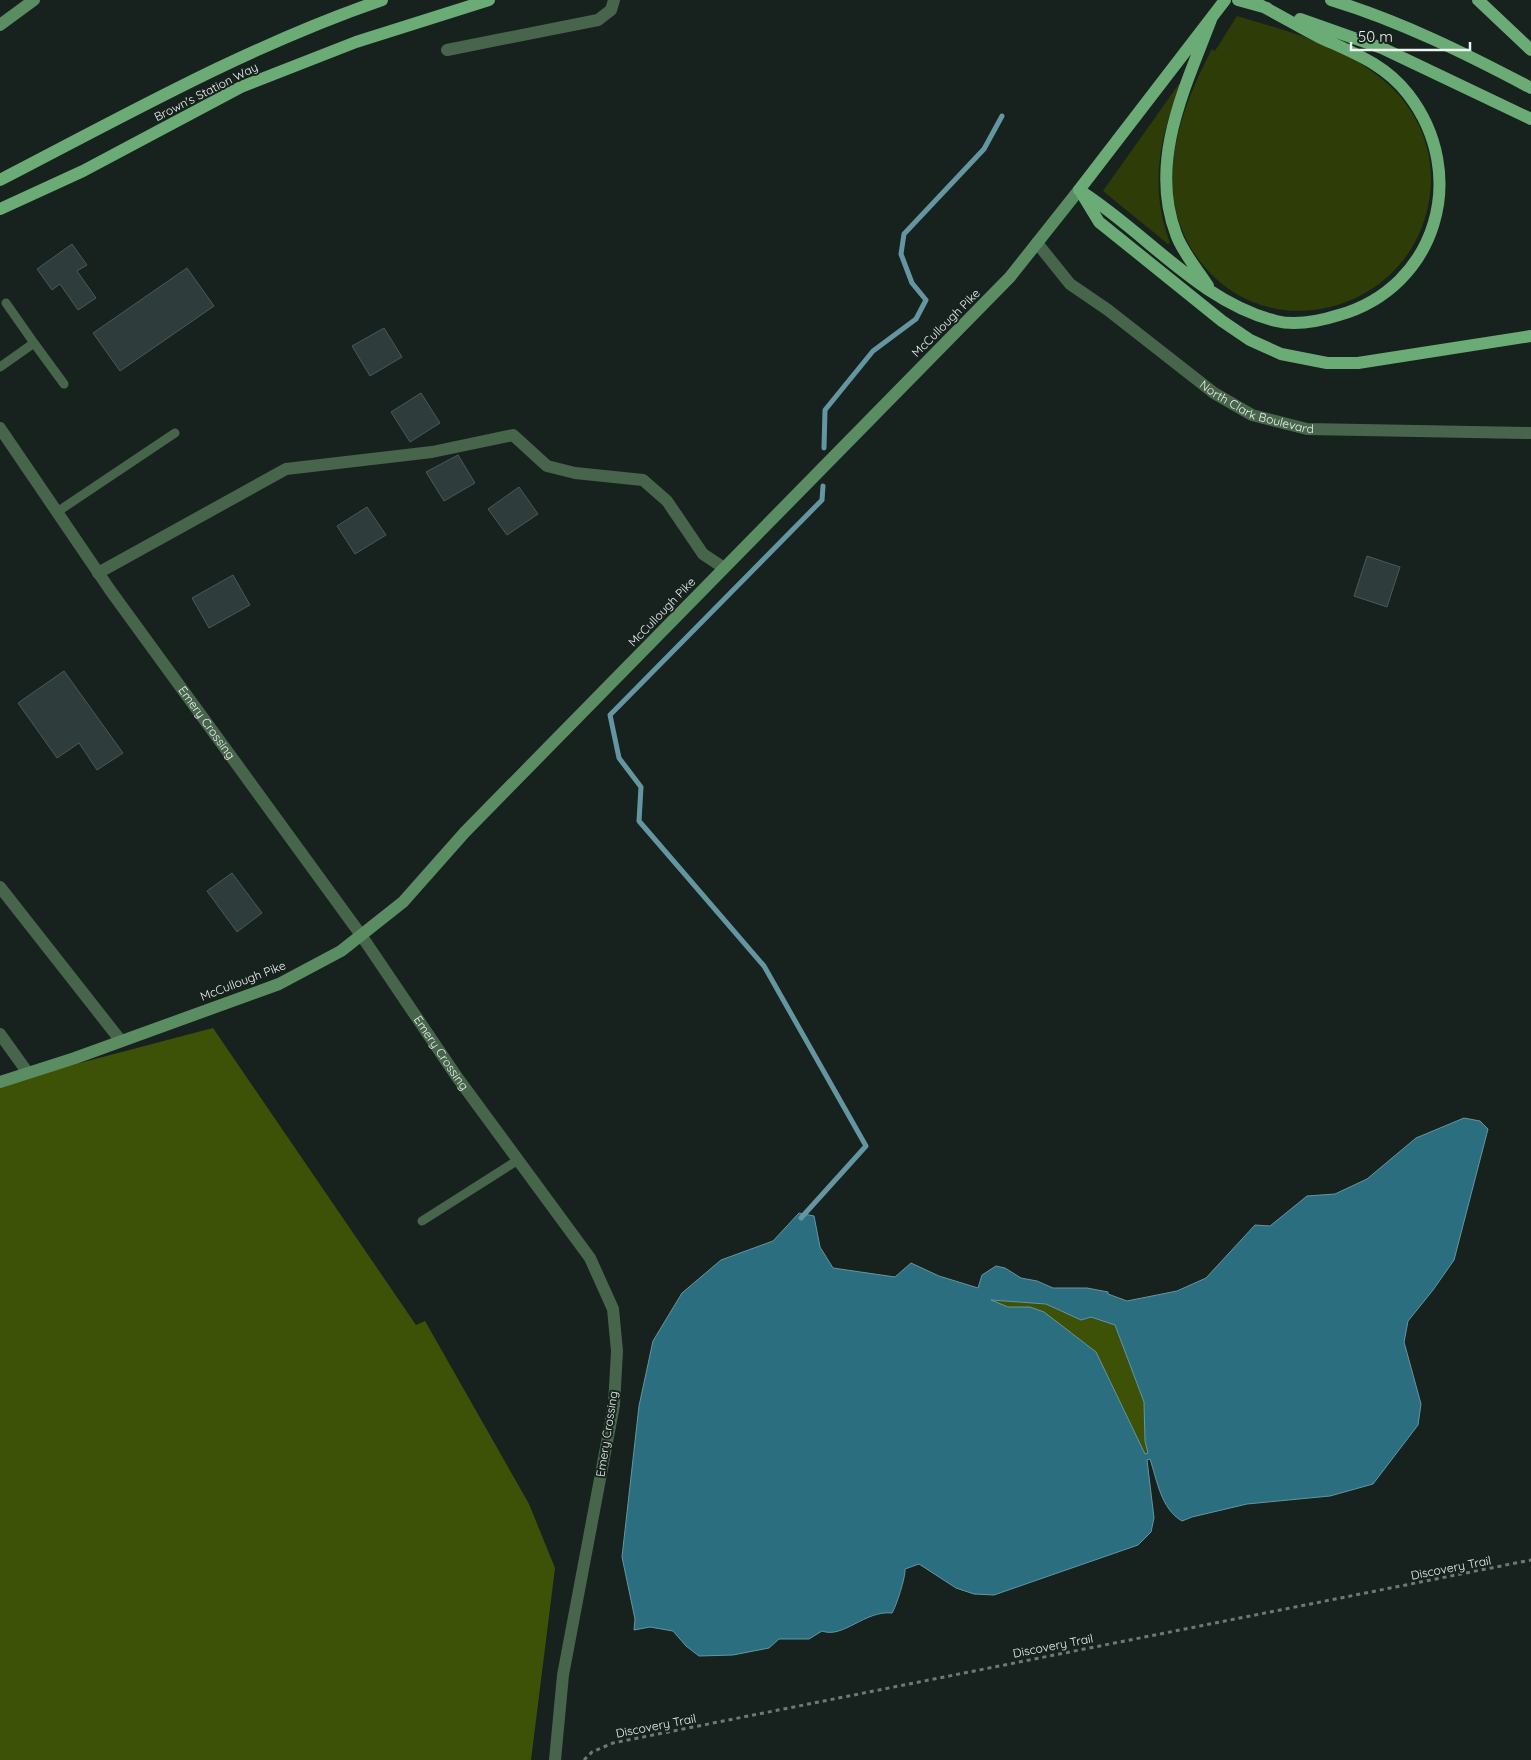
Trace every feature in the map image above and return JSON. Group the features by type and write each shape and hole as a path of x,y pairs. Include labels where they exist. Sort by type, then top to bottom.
{"main road":[{"name":"Brown's Station Way","path":"0,180 230,61 302,30 382,0"},
{"name":"Brown's Station Way","path":"0,209 83,171 241,87 356,42 490,0"},
{"name":"McCullough Pike","path":"1079,190 1225,0"},
{"path":"1238,0 1260,5 1382,48 1531,119"},
{"path":"1331,0 1421,35 1484,63 1531,88"},
{"path":"1478,0 1531,50"},
{"path":"1079,190 1104,205 1215,296 1252,313 1278,321 1305,322 1351,312 1371,304 1391,290 1408,274 1430,239 1437,208 1439,164 1434,141 1424,119 1409,95 1390,74 1362,55 1318,36 1260,5"},
{"path":"1212,17 1174,121 1168,147 1165,188 1176,236 1215,296"},
{"path":"1079,190 1099,222 1222,321 1250,340 1281,354 1327,363 1358,363 1531,336"}],"street":[{"path":"0,24 34,0"},
{"path":"447,50 598,20 611,10 614,0"},
{"name":"McCullough Pike","path":"0,1082 279,984 341,951 403,902 465,832 1010,276 1079,190"},
{"name":"North Clark Boulevard","path":"1037,243 1070,284 1108,310 1214,393 1252,416 1307,430 1531,433"},
{"name":"Emery Crossing","path":"0,428 98,573 361,936 457,1077 590,1258 613,1309 617,1351 614,1405 563,1675 554,1760"},
{"path":"98,573 286,469 432,452 513,435 547,466 575,473 643,480 667,501 703,554 724,568"},
{"path":"0,887 121,1041"},
{"path":"0,1034 28,1073"}],"lane":[{"path":"6,303 64,384"},
{"path":"0,367 34,343"},
{"path":"57,512 175,434"},
{"path":"422,1221 518,1160"}],"path":[{"name":"Discovery Trail","path":"584,1760 592,1752 613,1743 1531,1560"}],"green space":[{"path":"1237,16 1318,42 1374,72 1407,105 1425,140 1431,178 1423,224 1403,261 1373,288 1336,305 1297,311 1257,304 1221,283 1191,248 1180,224 1174,198 1173,173 1175,147 1181,122 1200,72 1212,49 1215,51"},
{"path":"1179,84 1181,84 1162,143 1159,163 1160,202 1170,243 1168,244 1103,191"},
{"path":"213,1028 416,1325 425,1321 529,1504 555,1568 531,1760 0,1760 0,1084"},
{"path":"989,1300 1046,1304 1081,1320 1091,1317 1115,1325 1144,1402 1145,1441 1148,1453 1145,1454 1096,1352 1030,1307 1008,1307"}],"water":[{"path":"1464,1118 1480,1121 1488,1129 1454,1260 1408,1321 1404,1342 1421,1404 1418,1425 1373,1484 1330,1496 1247,1504 1182,1521 1175,1516 1164,1502 1150,1459 1147,1460 1154,1518 1151,1532 1138,1545 994,1595 974,1594 956,1588 919,1564 905,1569 904,1578 892,1613 882,1613 864,1619 838,1631 822,1631 809,1639 779,1639 769,1648 733,1655 699,1656 686,1646 673,1631 650,1627 634,1630 635,1619 622,1557 639,1406 653,1341 682,1293 721,1260 773,1241 799,1213 814,1216 820,1247 833,1268 895,1277 911,1263 939,1276 978,1288 982,1275 996,1266 1005,1268 1021,1278 1037,1281 1053,1288 1087,1288 1108,1292 1108,1294 1127,1301 1177,1291 1206,1278 1255,1225 1270,1226 1307,1196 1335,1194 1367,1179 1416,1138","holes":["991,1300 1046,1304 1081,1320 1091,1317 1115,1325 1144,1402 1145,1441 1148,1453 1145,1454 1096,1352 1044,1312 1030,1307 1008,1307"]}],"building":[{"path":"72,244 87,265 77,271 96,298 78,310 60,284 52,290 37,269"},
{"path":"187,268 214,306 120,371 93,333"},
{"path":"384,328 402,357 370,376 352,346"},
{"path":"421,393 440,423 410,442 391,412"},
{"path":"458,455 475,483 444,501 426,472"},
{"path":"519,487 538,514 507,535 488,509"},
{"path":"367,507 386,535 355,554 337,526"},
{"path":"1367,556 1400,567 1387,607 1354,596"},
{"path":"233,575 250,605 209,628 192,598"},
{"path":"64,671 123,753 97,770 79,743 57,758 18,703"},
{"path":"232,873 262,913 237,932 207,891"}],"waterway":[{"path":"824,448 825,410 873,351 916,319 926,300 912,283 901,254 904,234 984,149 1002,116"},
{"path":"801,1218 866,1146 764,966 639,821 641,787 619,758 610,715 822,500 823,486"}]}
